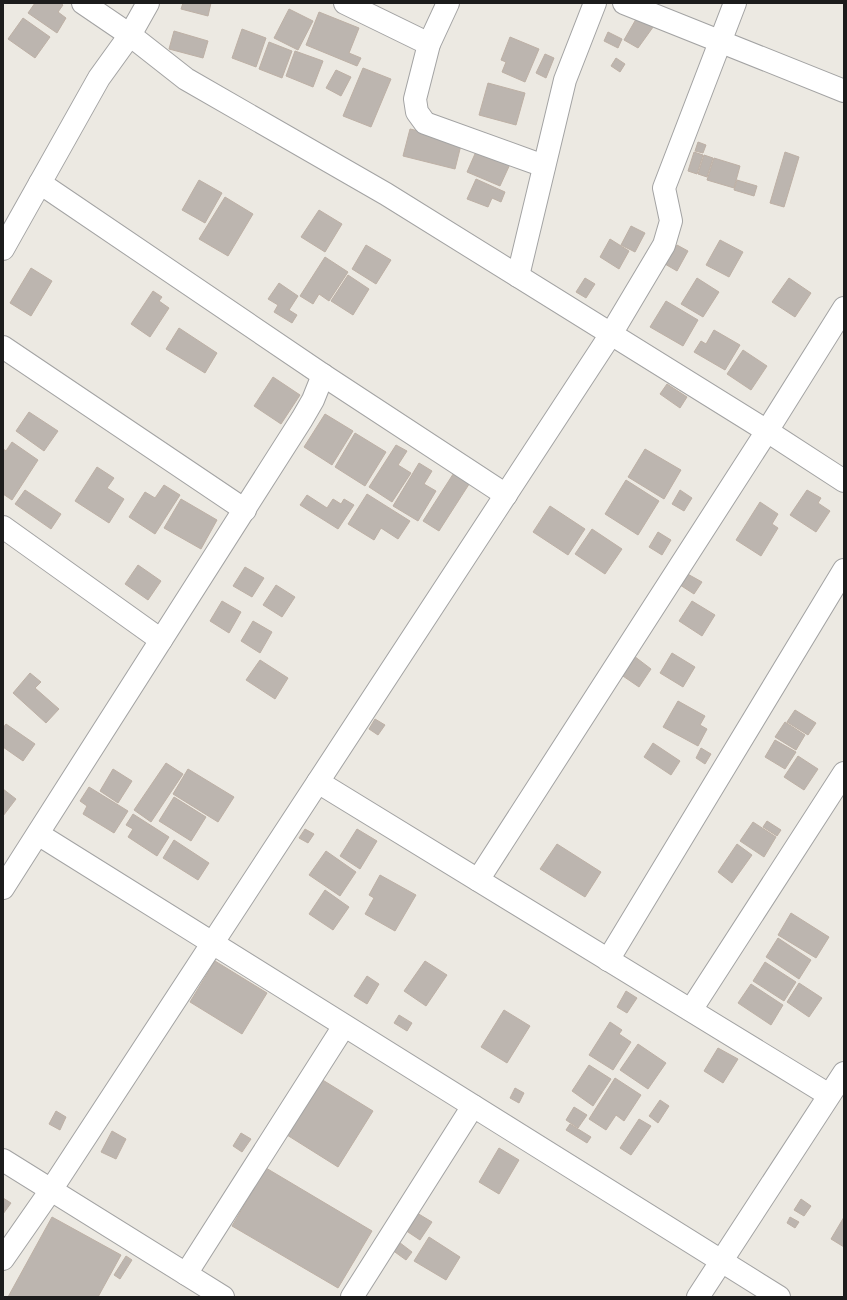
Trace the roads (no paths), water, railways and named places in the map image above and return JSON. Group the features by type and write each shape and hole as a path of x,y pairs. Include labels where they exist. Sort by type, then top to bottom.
{"street":[{"path":"83,3 130,35 186,79 386,194 767,431 844,481"},
{"path":"3,249 99,78 130,35 148,3"},
{"path":"345,3 429,44"},
{"path":"448,3 429,44 415,99 417,112 426,123 544,166"},
{"path":"518,276 565,80 595,3"},
{"path":"624,3 844,91"},
{"path":"3,1259 51,1190 611,334 664,245 671,221 664,188 735,3"},
{"path":"40,183 323,375 506,495"},
{"path":"478,880 767,431 844,308"},
{"path":"3,347 245,510"},
{"path":"3,888 302,419 313,400 323,375"},
{"path":"3,527 161,640"},
{"path":"608,960 844,570"},
{"path":"691,1010 844,773"},
{"path":"318,782 830,1095"},
{"path":"38,834 779,1297"},
{"path":"186,1274 344,1026"},
{"path":"698,1297 844,1072"},
{"path":"352,1297 473,1106"},
{"path":"3,1160 223,1297"}]}
